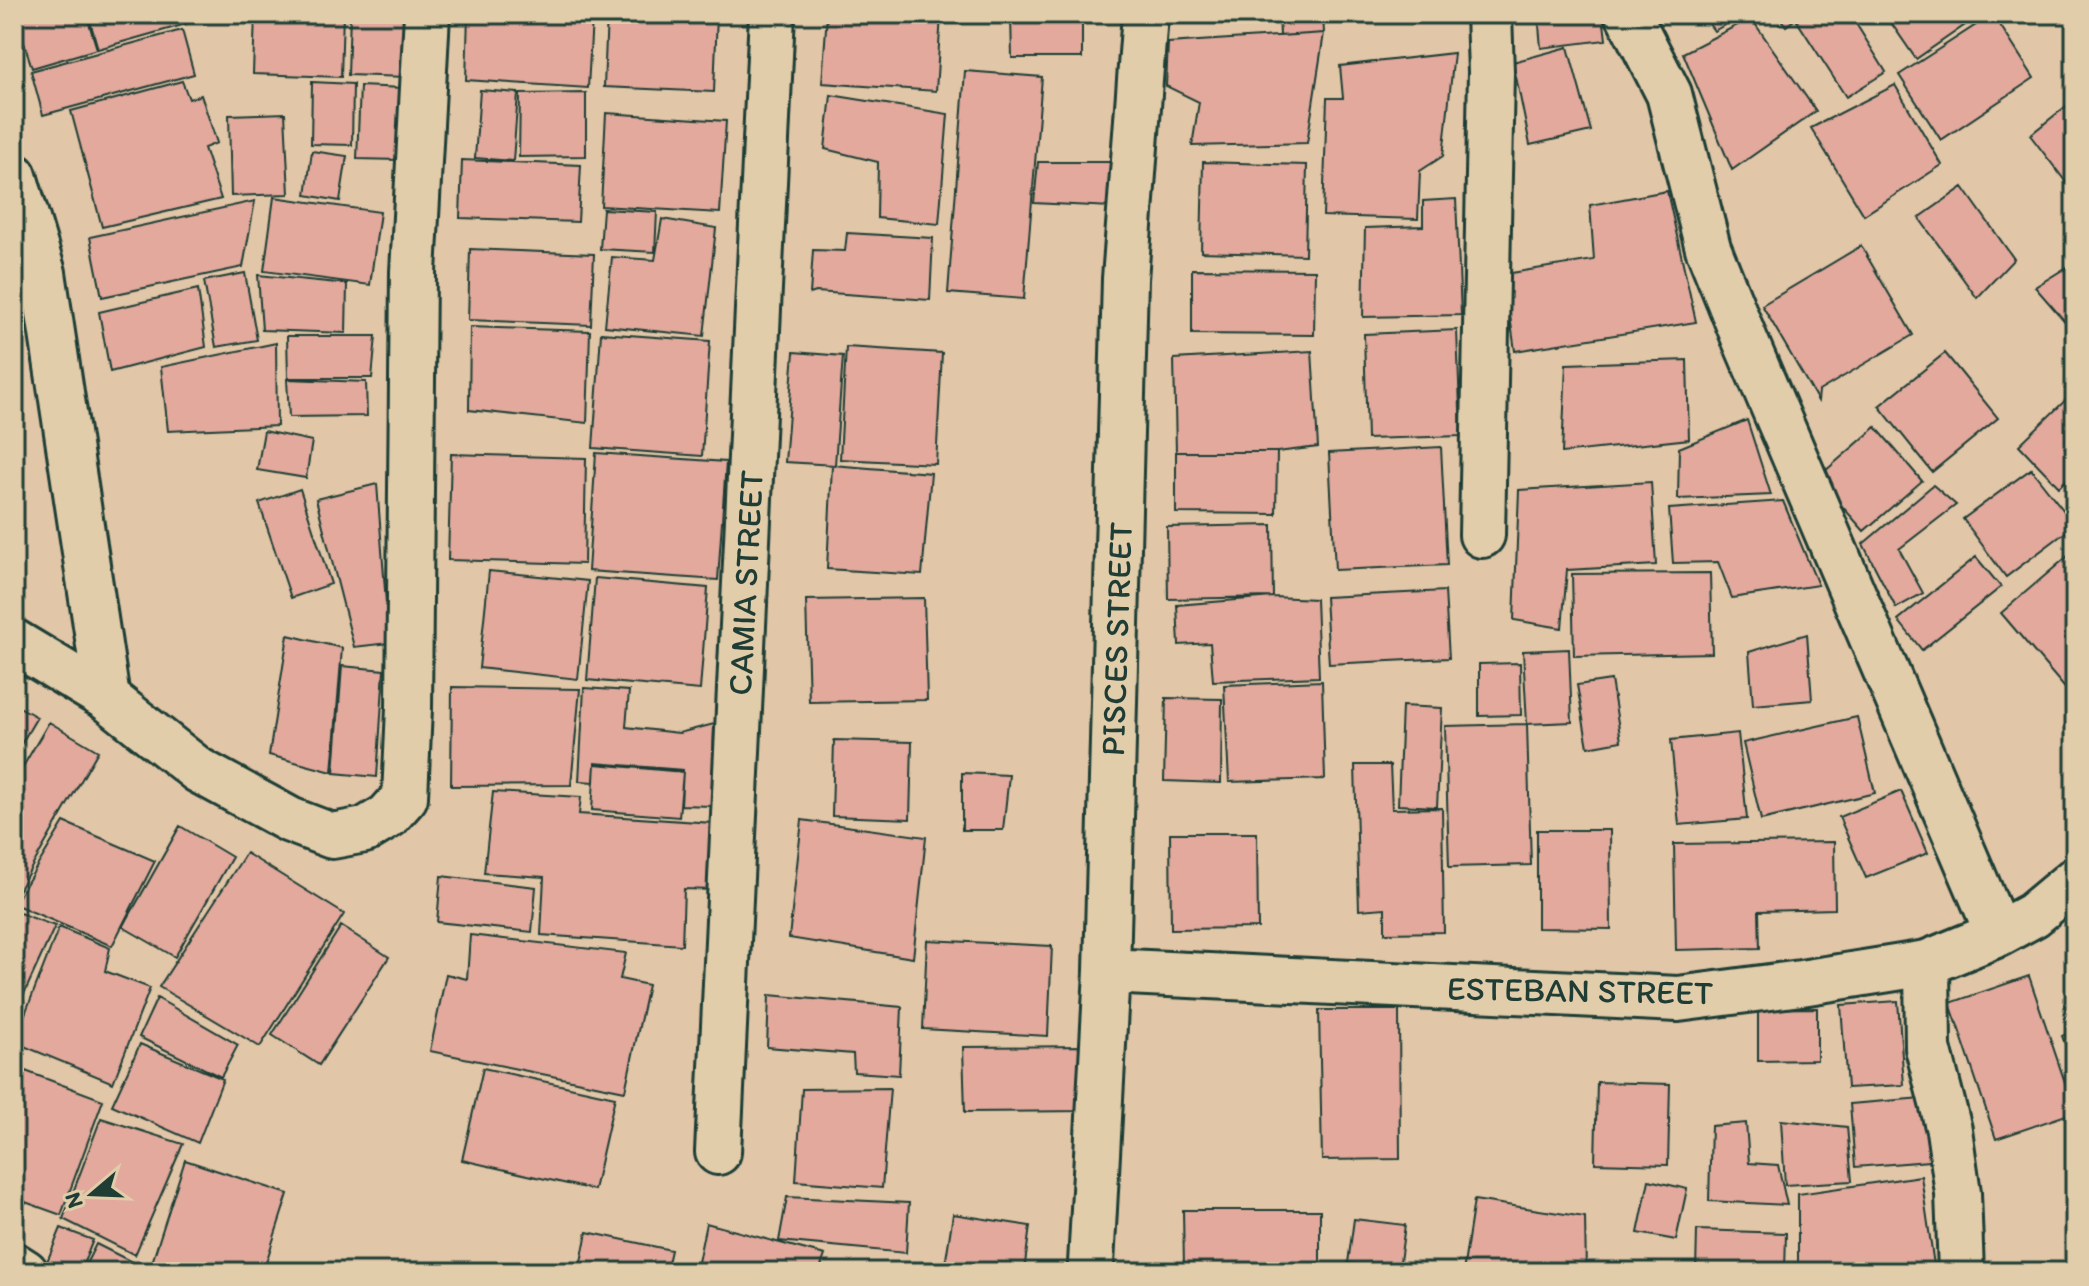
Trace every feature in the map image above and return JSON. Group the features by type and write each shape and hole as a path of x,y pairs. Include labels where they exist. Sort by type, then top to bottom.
{"street":[{"path":"14,642 107,698 198,770 290,820 332,836 365,830 388,816 405,797 409,708 413,272 427,14"},
{"name":"CAMIA STREET","path":"718,1152 772,14"},
{"name":"PISCES STREET","path":"1091,1264 1107,971 1125,279 1145,14"},
{"path":"1482,535 1491,72 1489,14"},
{"path":"1628,14 1669,94 1708,248 1745,340 1998,934"},
{"path":"14,176 43,273 107,698"},
{"name":"ESTEBAN STREET","path":"1107,971 1678,999 1927,963 1998,934 2033,915 2075,880"},
{"path":"1927,963 1928,1048 1949,1130 1958,1193 1961,1272"},
{"path":"14,1265 25,1272"}],"building":[{"path":"15,14 86,14 97,49 32,68"},
{"path":"88,14 183,14 186,24 98,49"},
{"path":"255,14 343,14 341,77 253,74"},
{"path":"350,14 410,14 407,77 348,75"},
{"path":"468,14 592,18 588,88 466,80"},
{"path":"607,14 717,14 714,92 604,87"},
{"path":"827,14 941,15 936,91 822,83"},
{"path":"1279,14 1323,14 1324,33 1280,36"},
{"path":"1538,14 1603,14 1606,40 1541,48"},
{"path":"1702,14 1744,14 1714,31"},
{"path":"1777,14 1802,14 1786,26"},
{"path":"1808,14 1850,14 1886,72 1846,97 1797,21"},
{"path":"1885,14 1981,14 1916,59"},
{"path":"1993,14 2034,78 1941,140 1899,75"},
{"path":"1011,16 1082,16 1082,58 1012,58"},
{"path":"1751,18 1816,111 1732,170 1683,53"},
{"path":"182,30 194,74 43,115 31,71"},
{"path":"1324,33 1307,143 1192,146 1199,102 1166,86 1168,43"},
{"path":"1568,47 1591,131 1530,145 1513,62"},
{"path":"1454,53 1443,156 1420,171 1418,219 1323,216 1327,98 1343,98 1340,66"},
{"path":"965,71 1042,77 1024,299 948,293"},
{"path":"182,81 189,99 201,95 217,143 204,148 221,199 102,227 71,111"},
{"path":"312,82 353,84 352,145 311,144"},
{"path":"1895,85 1942,165 1864,215 1811,128"},
{"path":"360,86 403,88 400,160 357,159"},
{"path":"480,90 518,93 513,161 475,158"},
{"path":"586,93 586,156 519,157 520,94"},
{"path":"831,95 948,114 939,224 877,218 878,162 825,149"},
{"path":"2075,99 2075,194 2030,135"},
{"path":"285,113 289,194 231,196 229,115"},
{"path":"606,113 726,121 720,213 601,206"},
{"path":"312,151 347,156 340,201 306,195"},
{"path":"462,160 581,165 578,222 460,218"},
{"path":"1038,162 1113,162 1111,207 1034,203"},
{"path":"1203,162 1307,165 1305,255 1201,252"},
{"path":"1963,187 2014,259 1977,298 1919,218"},
{"path":"1667,191 1696,322 1515,351 1504,274 1594,260 1590,205"},
{"path":"274,197 380,212 370,285 264,271"},
{"path":"1456,199 1461,315 1363,317 1365,228 1423,226 1423,201"},
{"path":"255,201 243,267 102,297 90,237"},
{"path":"603,209 657,212 655,252 600,249"},
{"path":"662,219 716,228 704,336 605,326 612,257 655,260"},
{"path":"847,233 933,238 930,300 810,294 813,250 845,251"},
{"path":"1861,246 1913,335 1819,391 1818,401 1762,305"},
{"path":"470,249 594,254 591,325 468,320"},
{"path":"2075,262 2075,333 2035,287"},
{"path":"1192,269 1315,270 1314,335 1192,334"},
{"path":"245,273 257,340 216,347 204,281"},
{"path":"258,275 347,284 346,333 262,330"},
{"path":"198,289 206,347 110,372 99,312"},
{"path":"470,327 590,331 587,423 469,410"},
{"path":"1457,330 1461,436 1367,439 1364,334"},
{"path":"601,333 710,341 702,456 593,448"},
{"path":"287,336 376,336 372,378 288,378"},
{"path":"276,343 277,426 168,431 161,367"},
{"path":"846,347 942,353 936,464 840,459"},
{"path":"1312,351 1318,447 1277,452 1176,452 1174,359"},
{"path":"794,352 843,356 835,465 785,462"},
{"path":"1945,353 1998,418 1932,472 1879,406"},
{"path":"1687,360 1689,439 1562,453 1566,364"},
{"path":"287,379 366,382 367,416 289,417"},
{"path":"2075,391 2075,471 2059,487 2019,445"},
{"path":"1747,420 1771,495 1678,499 1679,448"},
{"path":"1876,427 1922,481 1864,531 1817,478"},
{"path":"264,431 312,441 306,478 257,470"},
{"path":"1441,447 1447,565 1335,570 1329,453"},
{"path":"1176,452 1277,452 1276,514 1176,513"},
{"path":"596,453 726,462 718,580 588,571"},
{"path":"451,454 586,458 584,564 448,560"},
{"path":"832,465 931,473 922,575 827,569"},
{"path":"2031,469 2075,525 2006,577 1963,519"},
{"path":"1651,482 1656,565 1567,570 1562,628 1514,620 1519,490"},
{"path":"377,484 389,643 354,647 316,499"},
{"path":"1933,485 1956,505 1899,549 1923,593 1896,608 1863,544"},
{"path":"300,489 331,584 291,598 259,503"},
{"path":"1783,501 1818,585 1732,598 1718,562 1673,563 1669,509"},
{"path":"1272,525 1273,597 1168,599 1167,527"},
{"path":"2075,550 2075,700 2001,613"},
{"path":"1976,557 2001,587 1922,650 1898,620"},
{"path":"489,571 588,581 578,679 479,668"},
{"path":"1710,573 1712,653 1574,656 1572,574"},
{"path":"595,578 708,588 700,690 587,680"},
{"path":"1445,591 1449,658 1329,664 1325,597"},
{"path":"1273,597 1316,599 1319,677 1213,681 1210,643 1179,645 1177,605"},
{"path":"924,598 927,700 809,702 806,600"},
{"path":"1807,634 1812,700 1753,705 1749,652"},
{"path":"288,635 342,648 332,772 269,755"},
{"path":"1569,649 1572,722 1527,724 1523,651"},
{"path":"1520,663 1521,715 1479,716 1479,664"},
{"path":"342,666 384,670 377,777 334,773"},
{"path":"1611,680 1621,741 1588,747 1577,685"},
{"path":"1322,681 1325,779 1229,782 1224,685"},
{"path":"452,687 580,689 571,785 451,786"},
{"path":"584,688 629,691 626,727 679,733 714,724 712,806 681,805 683,770 595,763 594,782 579,781"},
{"path":"1166,698 1222,699 1221,783 1164,781"},
{"path":"14,704 37,717 14,756"},
{"path":"1402,706 1442,708 1437,807 1398,805"},
{"path":"1857,717 1875,793 1761,820 1743,743"},
{"path":"49,722 98,751 14,898 14,782"},
{"path":"1527,724 1531,865 1449,867 1445,726"},
{"path":"1738,733 1747,819 1679,825 1671,740"},
{"path":"834,740 912,742 910,819 832,816"},
{"path":"595,764 683,772 679,817 592,810"},
{"path":"1355,765 1390,765 1392,809 1442,808 1444,932 1385,933 1385,908 1359,910"},
{"path":"962,773 1009,775 1003,830 962,830"},
{"path":"1901,791 1928,853 1866,878 1839,817"},
{"path":"493,792 581,797 579,814 713,823 712,890 684,889 682,945 541,935 544,877 484,873"},
{"path":"802,820 926,837 913,958 789,938"},
{"path":"64,822 155,861 112,946 14,904"},
{"path":"180,826 232,857 175,957 123,927"},
{"path":"1537,830 1610,830 1611,929 1537,928"},
{"path":"1170,833 1257,833 1258,928 1171,929"},
{"path":"1834,842 1835,909 1759,911 1760,948 1676,950 1674,844"},
{"path":"246,853 344,914 260,1047 159,987"},
{"path":"441,876 536,887 532,932 437,922"},
{"path":"14,911 55,926 24,994 14,990"},
{"path":"341,926 389,957 319,1065 272,1035"},
{"path":"59,927 110,948 105,971 150,988 113,1083 14,1042"},
{"path":"470,935 626,953 620,979 648,985 625,1091 430,1051 446,974 467,979"},
{"path":"927,940 1052,946 1048,1036 923,1029"},
{"path":"2029,976 2075,1112 1996,1139 1950,1003"},
{"path":"769,995 902,1007 899,1075 854,1072 853,1054 767,1047"},
{"path":"14,997 24,1001 14,1025"},
{"path":"157,998 238,1045 221,1077 139,1037"},
{"path":"1898,1001 1904,1085 1847,1088 1841,1005"},
{"path":"1817,1008 1817,1060 1758,1061 1758,1009"},
{"path":"1319,1010 1399,1010 1400,1159 1322,1160"},
{"path":"2075,1030 2075,1068 2062,1036"},
{"path":"140,1044 223,1079 198,1143 112,1105"},
{"path":"1085,1046 1085,1111 965,1112 963,1047"},
{"path":"483,1068 615,1097 594,1190 462,1160"},
{"path":"20,1069 103,1100 61,1215 14,1198 14,1084"},
{"path":"1597,1082 1670,1084 1668,1165 1595,1163"},
{"path":"890,1088 882,1188 796,1181 802,1089"},
{"path":"1934,1097 1941,1160 1855,1167 1850,1104"},
{"path":"101,1118 183,1144 135,1255 63,1219"},
{"path":"1781,1120 1847,1127 1852,1181 1785,1185"},
{"path":"1746,1123 1749,1163 1778,1165 1787,1205 1709,1201 1711,1126"},
{"path":"185,1160 288,1194 263,1272 149,1272"},
{"path":"1921,1176 1935,1272 1798,1272 1798,1194"},
{"path":"1649,1180 1687,1189 1676,1240 1638,1233"},
{"path":"787,1197 909,1203 906,1253 779,1241"},
{"path":"1474,1200 1585,1217 1586,1272 1463,1272"},
{"path":"1183,1210 1320,1210 1320,1270 1184,1268"},
{"path":"953,1214 1030,1226 1024,1272 944,1272"},
{"path":"1354,1219 1405,1225 1399,1269 1348,1263"},
{"path":"706,1223 825,1255 819,1272 696,1272"},
{"path":"61,1228 93,1240 80,1272 64,1272 46,1264"},
{"path":"1697,1230 1786,1233 1785,1272 1696,1272"},
{"path":"587,1232 671,1250 666,1272 579,1272"},
{"path":"96,1244 132,1262 127,1272 82,1272"}]}
